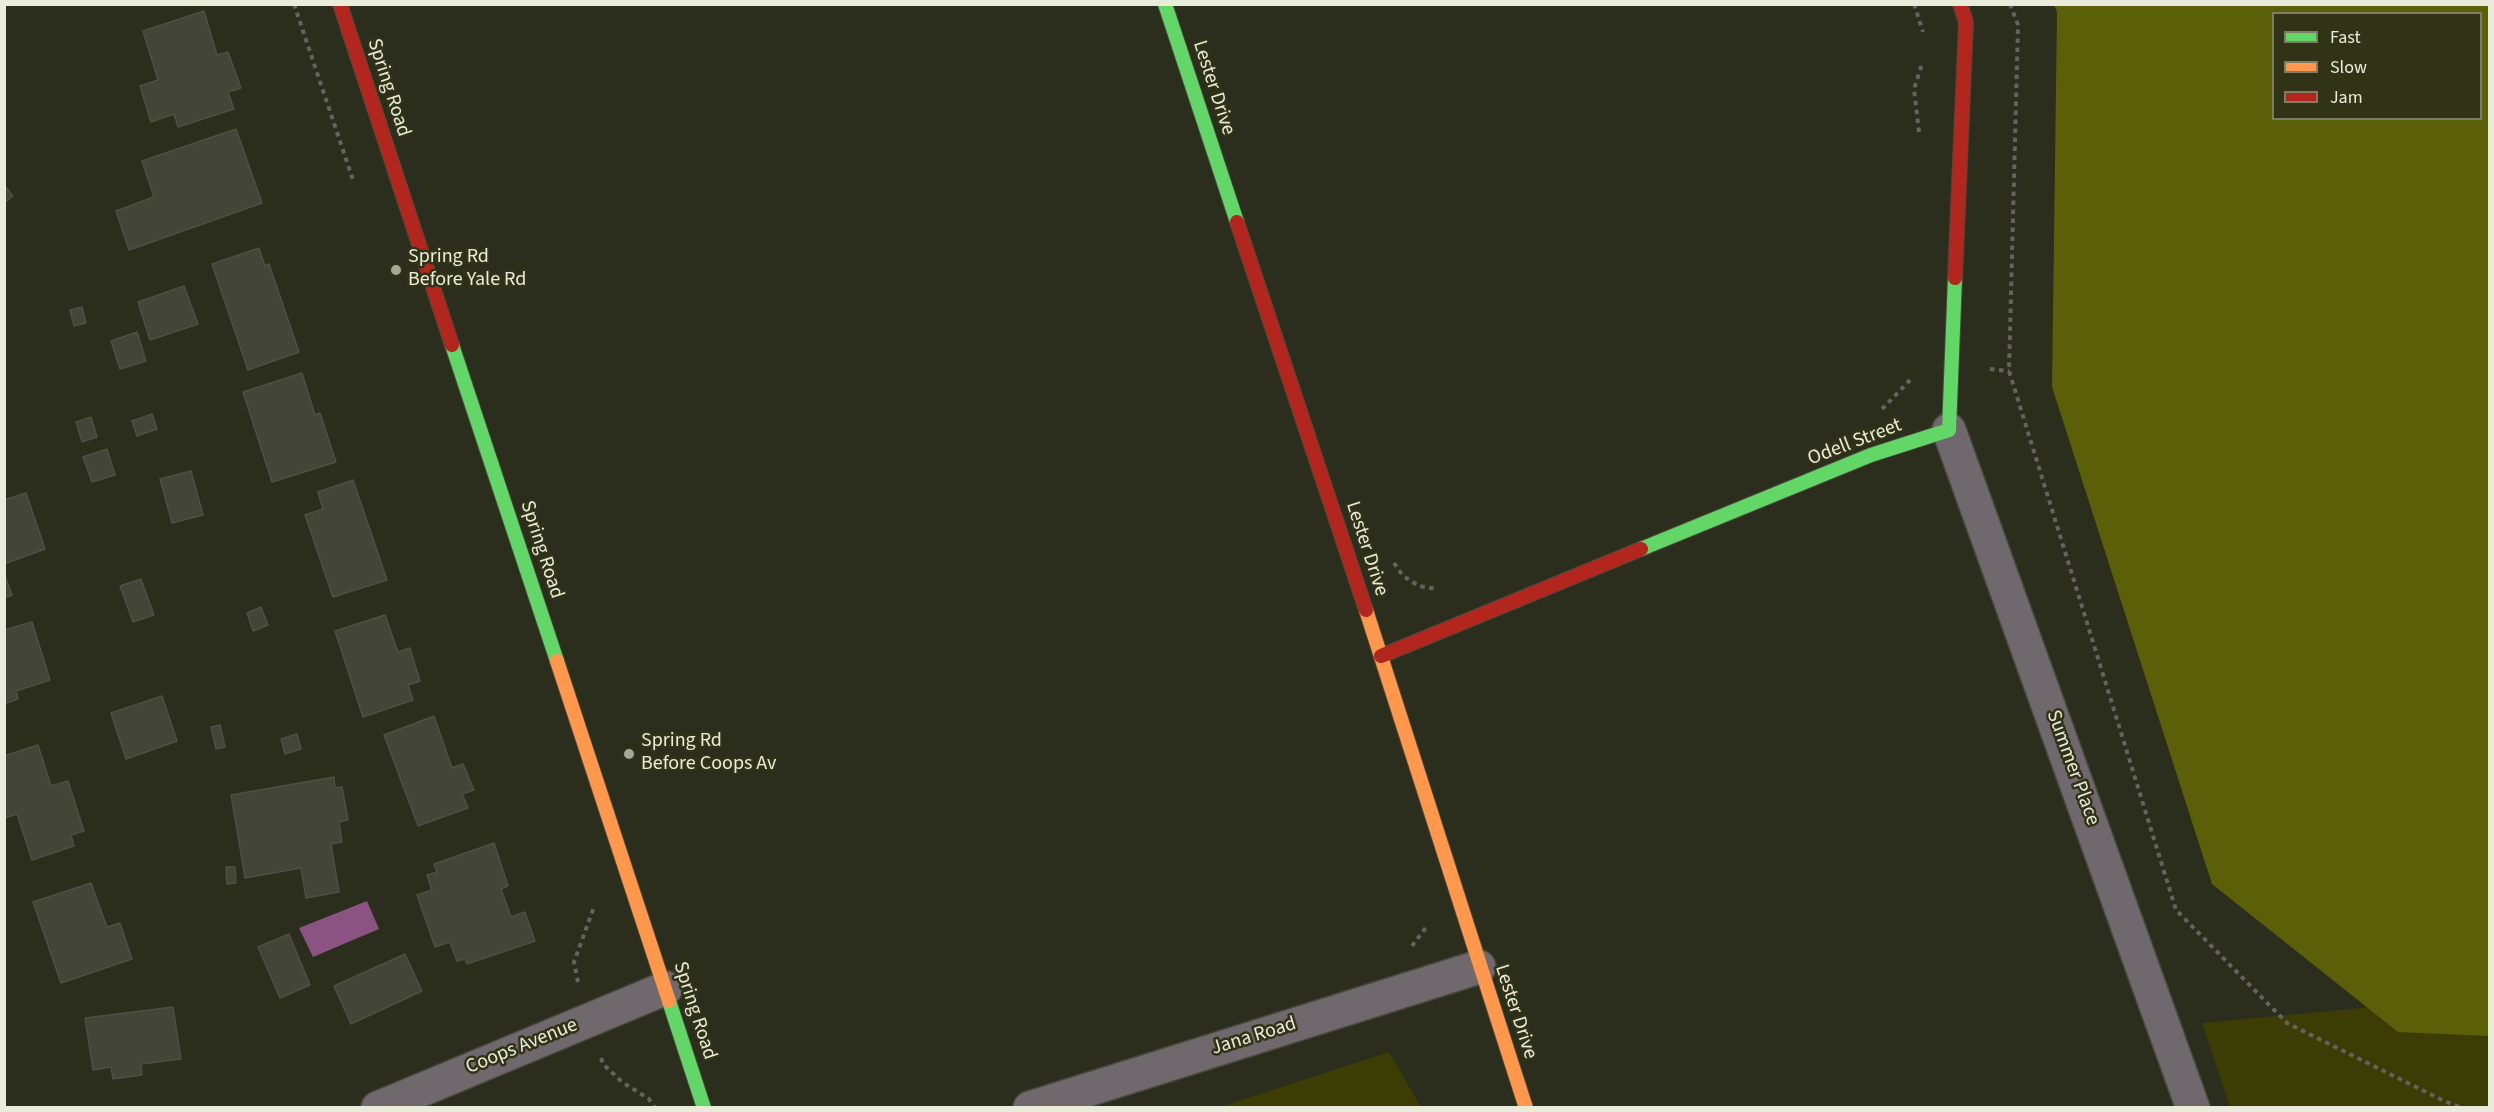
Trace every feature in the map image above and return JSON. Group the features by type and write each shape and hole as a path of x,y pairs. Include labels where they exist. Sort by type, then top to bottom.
{"street":[{"name":"Spring Road","path":"340,4 704,1107"},
{"name":"Lester Drive","path":"1165,4 1381,656 1479,967 1526,1107"},
{"path":"1949,430 1966,22 1960,4"},
{"name":"Odell Street","path":"1381,656 1860,460 1949,430"},
{"name":"Summer Place","path":"1949,430 2193,1107"},
{"name":"Jana Road","path":"1029,1107 1479,967"},
{"name":"Coops Avenue","path":"378,1107 666,988"}],"path":[{"path":"294,4 354,183"},
{"path":"1914,4 1923,30 1923,39"},
{"path":"2010,4 2018,25 2009,371 2176,910 2287,1023 2444,1101 2463,1107"},
{"path":"1920,143 1914,88 1922,67 1922,58"},
{"path":"1879,412 1910,381 1912,370"},
{"path":"1354,574 1390,557 1403,576 1419,586 1441,590"},
{"path":"595,904 574,962 588,1020 603,1064 622,1082 649,1099 655,1107"}],"shaded area":[{"path":"2054,5 2489,5 2489,1036 2398,1032 2212,884 2052,387 2057,12"},
{"path":"367,901 379,929 313,957 299,928"},
{"path":"2489,996 2489,1107 2230,1107 2202,1023"},
{"path":"1389,1052 1421,1107 1220,1107"}],"building":[{"path":"204,11 217,55 228,52 241,88 228,92 234,109 178,127 174,114 151,122 140,86 158,80 143,31"},
{"path":"236,129 262,203 129,250 116,211 154,197 142,161"},
{"path":"4,185 13,196 4,203"},
{"path":"259,248 265,266 269,264 299,352 248,370 212,264"},
{"path":"184,286 198,324 150,340 138,302"},
{"path":"82,307 86,323 74,326 70,310"},
{"path":"137,332 146,361 120,369 111,341"},
{"path":"302,373 315,415 320,413 336,462 272,482 243,392"},
{"path":"152,414 157,429 137,436 132,421"},
{"path":"91,417 97,437 82,442 76,422"},
{"path":"107,449 115,475 92,482 83,457"},
{"path":"191,471 203,515 172,523 160,479"},
{"path":"353,480 387,580 333,597 305,515 323,509 318,492"},
{"path":"26,493 45,549 4,564 4,500"},
{"path":"4,573 12,595 4,598"},
{"path":"141,579 154,615 133,622 120,586"},
{"path":"261,607 268,625 253,631 247,613"},
{"path":"385,615 398,652 410,648 420,681 408,685 413,700 363,717 335,631"},
{"path":"32,622 50,680 16,691 18,699 4,704 4,630"},
{"path":"162,696 177,741 126,759 111,713"},
{"path":"434,716 452,768 463,764 474,790 462,794 468,808 418,826 384,735"},
{"path":"220,725 225,747 216,749 211,727"},
{"path":"297,734 301,749 285,754 281,739"},
{"path":"38,745 51,786 68,781 84,831 71,835 74,846 32,860 17,814 4,818 4,756"},
{"path":"334,777 335,788 342,787 348,820 339,822 342,842 331,844 339,892 306,898 301,868 245,878 231,795"},
{"path":"494,843 508,886 501,889 511,917 525,912 535,941 467,964 465,959 457,961 450,942 435,947 417,895 432,890 427,875 437,872 434,864"},
{"path":"226,867 235,867 236,883 227,884"},
{"path":"91,883 107,927 120,923 132,959 61,983 33,902"},
{"path":"289,934 310,985 280,998 258,947"},
{"path":"405,954 422,991 351,1024 334,986"},
{"path":"173,1007 181,1059 141,1064 142,1075 113,1079 111,1067 93,1070 85,1018"}],"traffic: fast":[{"path":"1165,4 1237,222"},
{"path":"1641,549 1871,455 1949,430 1955,278"},
{"path":"452,345 557,661"},
{"path":"669,1001 704,1108"}],"traffic: slow":[{"path":"1366,610 1526,1108"},
{"path":"557,661 669,1001"}],"traffic: jam":[{"path":"340,4 452,345"},
{"path":"1955,278 1966,22 1960,4"},
{"path":"1237,222 1366,610"},
{"path":"1381,656 1641,549"}],"place":[{"name":"Spring Rd Before Yale Rd","path":"396,270"},
{"name":"Spring Rd Before Coops Av","path":"629,754"}]}
